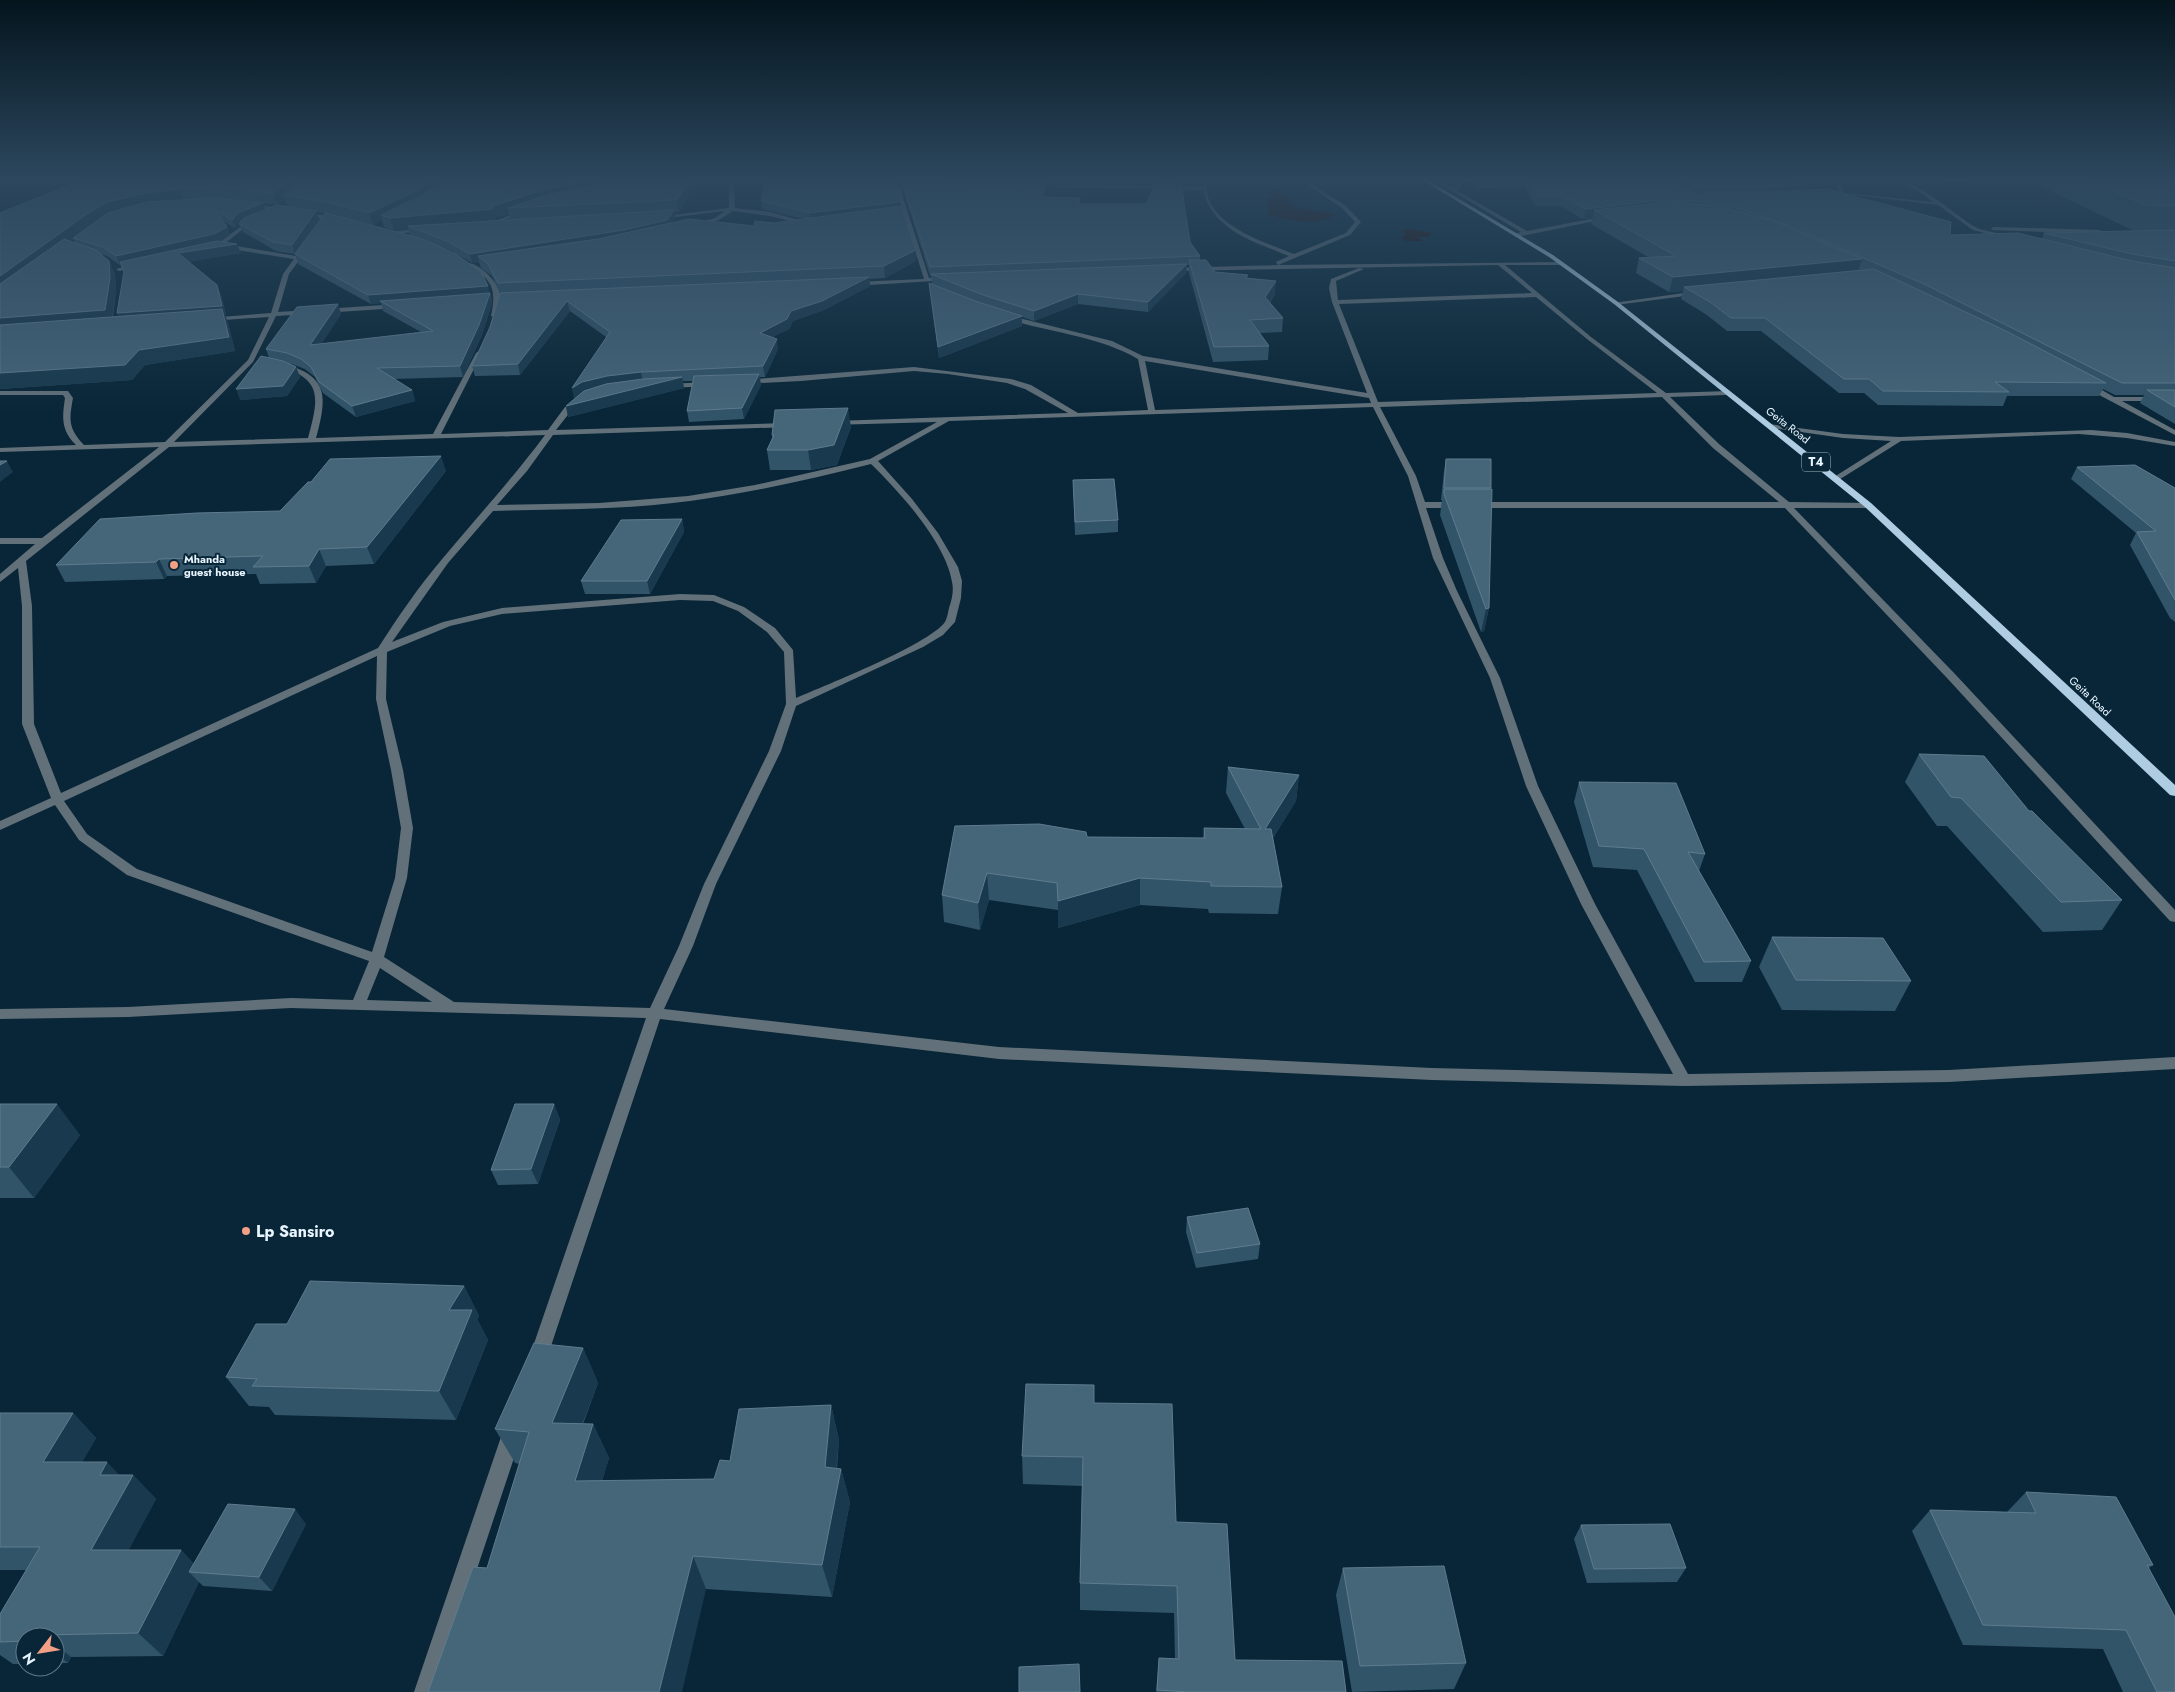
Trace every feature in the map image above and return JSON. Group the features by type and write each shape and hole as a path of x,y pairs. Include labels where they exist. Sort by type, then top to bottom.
{"highway":[{"name":"Geita Road","path":"1551,257 1616,303 1726,393 1772,426 1868,505 2175,792"}],"street":[{"path":"0,579 22,562 44,541 167,445 255,362 274,314 286,274 298,258 291,257"},
{"path":"918,257 927,280"},
{"path":"1268,266 1295,257"},
{"path":"465,262 484,275 493,286 498,299 491,327"},
{"path":"112,264 120,272 145,263"},
{"path":"1499,263 1536,295 1664,395 1716,446 1788,506 1951,676 2175,918"},
{"path":"1161,270 1375,264 1561,263"},
{"path":"1375,264 1334,280 1332,288 1335,302 1374,401 1412,476 1438,558 1452,591 1495,678 1532,786 1588,904 1684,1080"},
{"path":"473,266 483,265"},
{"path":"848,284 954,279"},
{"path":"916,281 930,288"},
{"path":"1616,303 1704,293"},
{"path":"1335,302 1536,295"},
{"path":"488,300 508,298"},
{"path":"205,320 410,305"},
{"path":"1002,314 1043,328 1111,344 1129,350 1141,358 1208,367 1374,401"},
{"path":"436,436 484,346"},
{"path":"1141,358 1152,414"},
{"path":"273,364 296,368 312,378 318,390 320,410 311,441"},
{"path":"738,383 914,369 948,372 994,379 1028,387 1077,415"},
{"path":"2081,382 2175,433"},
{"path":"663,386 720,384"},
{"path":"0,393 65,393 69,398 64,421 66,428 68,434 82,447"},
{"path":"830,424 1152,414 1374,401 1726,393"},
{"path":"358,1005 377,959 401,878 407,828 397,770 381,699 382,650 406,613 445,561 552,434 568,409 588,397"},
{"path":"2114,399 2175,399"},
{"path":"491,508 599,506 688,499 814,476 872,461 949,419"},
{"path":"0,450 800,425"},
{"path":"1772,426 1843,436 1899,439 2079,432 2132,435 2175,444"},
{"path":"1837,479 1899,439"},
{"path":"791,704 858,675 932,637 950,621 956,603 957,581 946,553 891,478 872,461"},
{"path":"1422,505 1868,505"},
{"path":"0,541 44,541"},
{"path":"22,562 27,606 28,724 57,799 83,837 132,872 377,959 451,1007"},
{"path":"0,826 382,650 447,624 502,611 680,597 714,598 741,609 771,630 789,652 791,704 774,751 741,824 710,884 686,946 655,1013 533,1371"},
{"path":"0,1014 128,1012 291,1004 655,1013 998,1053 1422,1073 1684,1080 1949,1076 2175,1063"},
{"path":"425,1692 517,1418"}],"building":[{"path":"0,257 27,257 0,276"},
{"path":"38,257 104,257 109,261 110,278 105,310 0,318 0,284"},
{"path":"143,257 183,257 217,285 222,306 117,313 124,272 120,262"},
{"path":"300,257 460,257 481,272 488,286 368,295"},
{"path":"479,257 902,257 884,266 498,283 488,264"},
{"path":"927,257 1176,257 930,267"},
{"path":"1857,257 1862,259 1673,277 1639,258"},
{"path":"1861,257 2116,257 2175,268 2175,383 2122,383 1924,284"},
{"path":"2150,257 2175,257 2175,261"},
{"path":"1189,260 1206,260 1215,272 1248,275 1245,278 1276,281 1265,297 1283,318 1250,320 1269,346 1214,347"},
{"path":"1187,264 1148,302 1078,294 1034,311 983,295 931,274"},
{"path":"1874,269 2006,331 2106,383 1995,382 2009,392 1883,391 1869,379 1844,379 1765,318 1731,318 1710,302 1684,287"},
{"path":"869,277 822,301 791,311 787,319 760,333 777,339 763,366 641,372 607,376 582,382 572,388 610,332 567,301 518,364 472,366 490,327 500,293"},
{"path":"929,283 975,301 1022,316 938,347"},
{"path":"490,293 479,325 460,366 377,368 412,390 352,406 319,382 311,367 301,359 287,353 266,349 297,307 338,304 310,345 433,331 380,301"},
{"path":"222,309 229,337 139,350 125,365 0,373 0,325"},
{"path":"261,356 283,361 296,367 283,386 236,389"},
{"path":"759,374 742,408 687,411 694,376"},
{"path":"682,377 566,406 584,391 606,384 643,379"},
{"path":"2147,390 2175,390 2175,407"},
{"path":"848,408 834,445 808,450 767,450 774,435 772,435 775,410"},
{"path":"441,456 367,547 319,549 309,566 253,567 263,556 159,559 156,562 56,565 100,519 197,513 280,511 308,482 311,482 330,459"},
{"path":"1446,459 1491,459 1491,488 1444,488"},
{"path":"2135,465 2175,488 2175,600 2137,532 2156,531 2077,467"},
{"path":"1114,479 1118,520 1075,522 1073,480"},
{"path":"1444,489 1492,489 1489,608 1486,609 1444,494"},
{"path":"682,519 647,581 581,581 621,520"},
{"path":"1919,754 1984,756 2029,811 2032,811 2122,900 2061,902 1961,798 1951,797"},
{"path":"1228,767 1299,775 1265,829 1271,829 1282,887 1211,886 1211,882 1140,878 1058,901 1057,883 987,873 978,903 942,895 955,826 1039,824 1086,832 1087,837 1205,838 1204,828 1261,829"},
{"path":"1579,782 1676,783 1705,854 1688,852 1751,961 1704,962 1644,849 1599,846"},
{"path":"1772,937 1883,938 1911,981 1796,980"},
{"path":"0,1104 57,1104 9,1167 0,1167"},
{"path":"515,1104 554,1104 531,1169 491,1170"},
{"path":"1248,1208 1260,1244 1197,1253 1187,1217"},
{"path":"310,1281 464,1286 449,1310 472,1310 439,1391 252,1386 257,1379 226,1377 256,1324 287,1324"},
{"path":"534,1343 583,1348 552,1423 593,1424 575,1481 714,1479 720,1460 730,1461 739,1409 831,1405 825,1467 841,1469 822,1565 693,1556 659,1692 428,1692 473,1567 487,1568 529,1432 495,1429"},
{"path":"1026,1384 1094,1385 1094,1403 1172,1404 1176,1522 1227,1524 1235,1660 1342,1661 1346,1692 1189,1692 1157,1690 1159,1658 1179,1659 1177,1586 1080,1583 1083,1457 1022,1456"},
{"path":"0,1413 73,1413 43,1462 107,1462 100,1475 133,1475 91,1550 181,1550 138,1633 65,1635 65,1627 15,1627 15,1641 0,1642 0,1614 40,1547 0,1547"},
{"path":"2026,1492 2116,1497 2153,1565 2147,1565 2175,1617 2175,1692 2157,1692 2126,1630 1983,1625 1930,1510 2036,1513"},
{"path":"228,1504 295,1509 259,1577 189,1572"},
{"path":"1670,1524 1686,1568 1594,1569 1581,1525"},
{"path":"1444,1566 1466,1663 1360,1666 1343,1568"},
{"path":"1079,1664 1080,1692 1019,1692 1019,1667"}],"place":[{"name":"Mhanda guest house","path":"174,565"},
{"name":"Lp Sansiro","path":"246,1231"}]}
